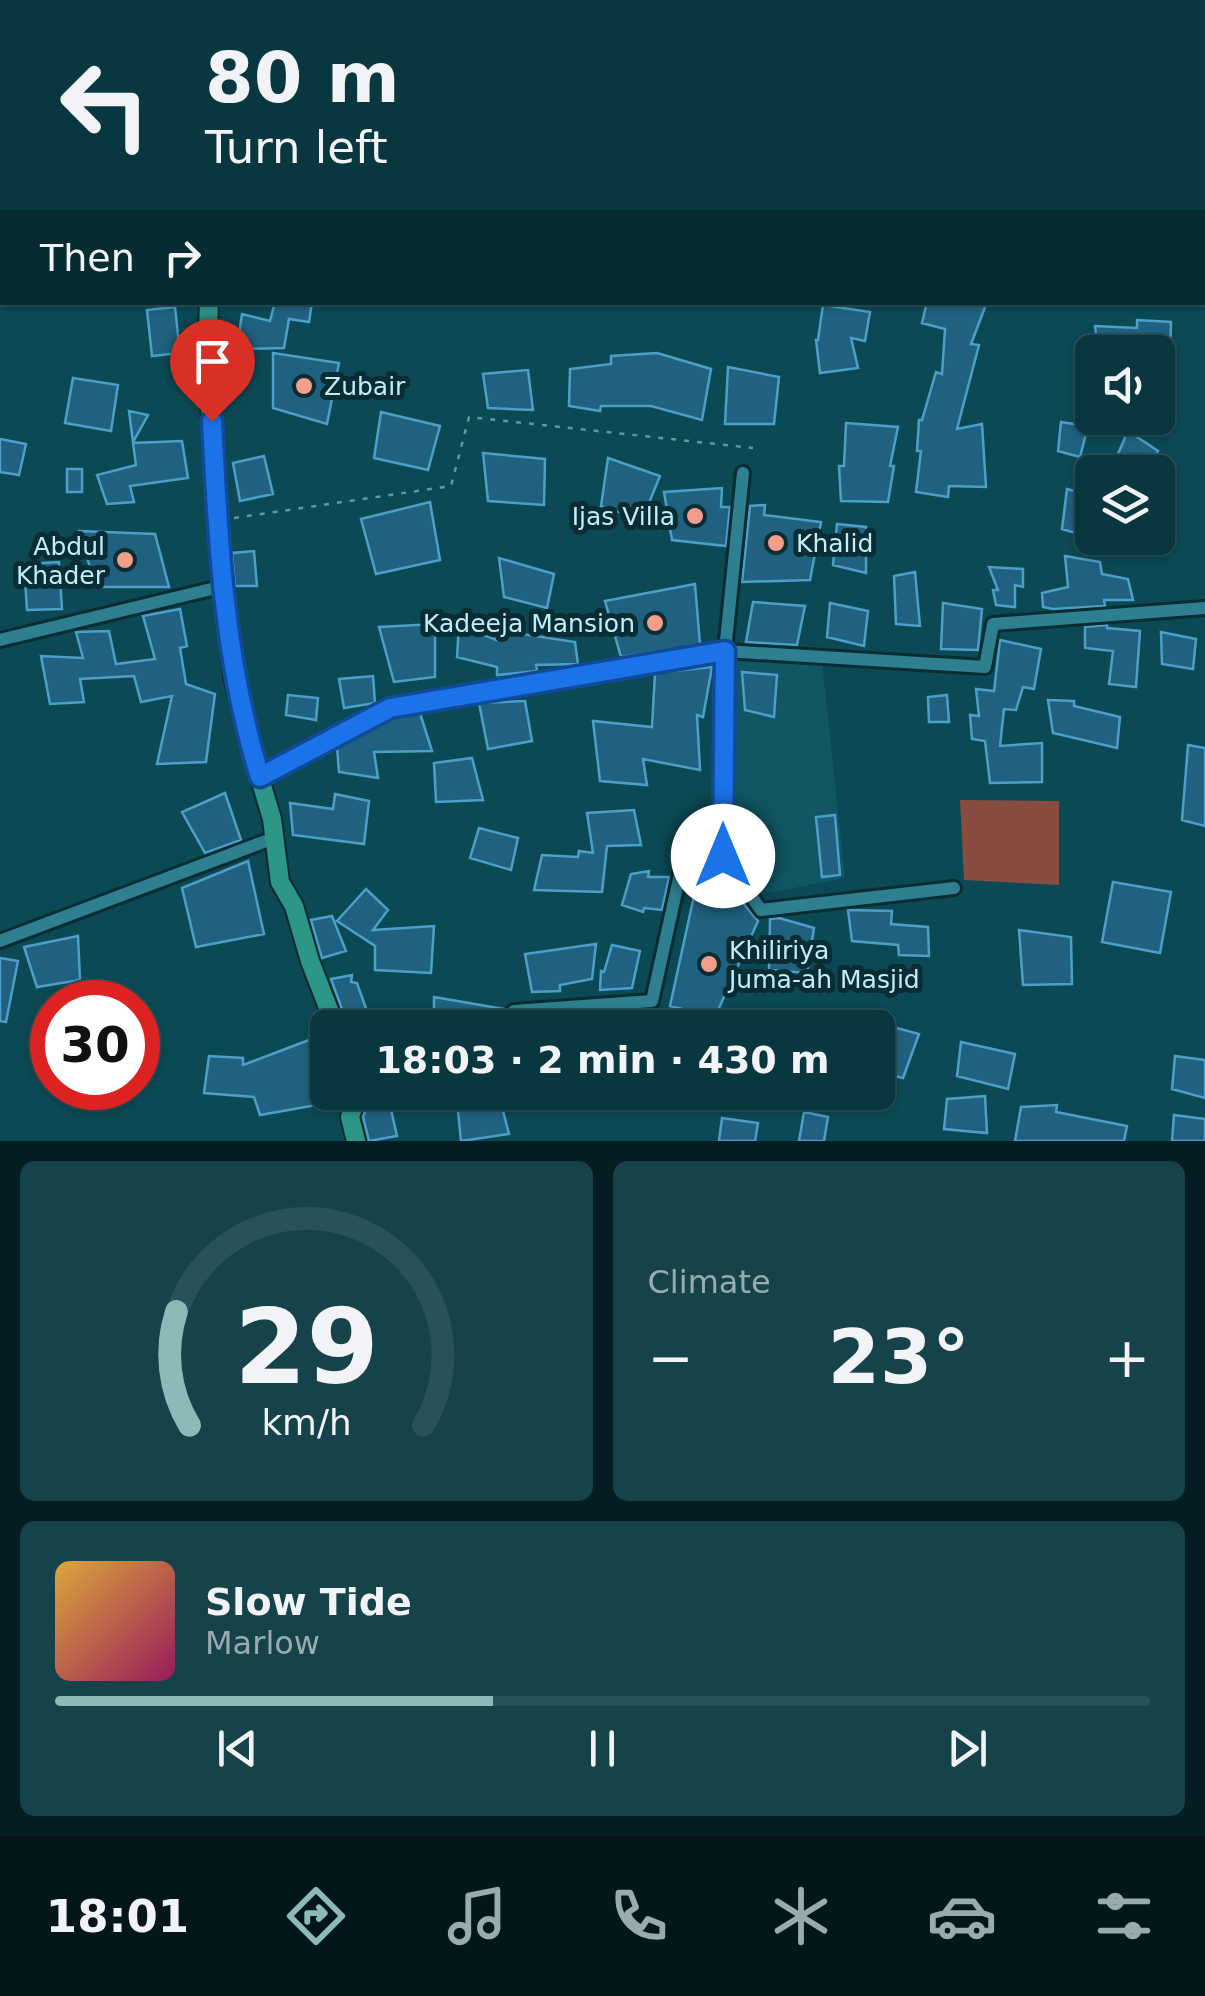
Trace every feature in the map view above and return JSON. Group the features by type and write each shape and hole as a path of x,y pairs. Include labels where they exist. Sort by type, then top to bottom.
{"main road":[{"path":"209,305 207,358 218,521 234,676 274,838 280,882 294,906 329,1010"},
{"path":"351,1110 356,1141"}],"street":[{"path":"742,473 725,651 723,856 760,910 954,888"},
{"path":"0,640 224,586"},
{"path":"260,777 390,708 725,651 985,667 993,624 1205,608"},
{"path":"0,941 274,838"},
{"path":"528,1010 652,1001 682,865 723,856"}],"path":[{"path":"218,521 451,486 470,417 753,448"}],"shaded area":[{"path":"729,660 822,661 845,878 760,895 729,856"},
{"path":"960,800 1059,801 1059,885 964,880"}],"building":[{"path":"274,305 312,305 309,322 289,319 284,348 237,349 242,314 270,321"},
{"path":"823,305 870,312 865,341 851,338 858,368 820,373 816,340"},
{"path":"926,305 986,305 971,344 979,345 957,429 982,424 986,487 949,486 948,497 916,492 921,451 917,451 919,420 936,372 942,374 945,329 922,323"},
{"path":"175,307 180,353 152,356 147,310"},
{"path":"1137,320 1171,322 1171,335 1096,335 1095,326 1137,328"},
{"name":"Zubair","path":"273,353 339,363 327,424 273,408"},
{"path":"657,353 711,369 702,420 651,406 601,406 600,411 569,406 570,369 611,364 611,356"},
{"path":"728,367 779,377 774,424 725,424"},
{"path":"528,370 533,410 488,408 483,374"},
{"path":"73,378 118,385 111,431 65,423"},
{"path":"129,411 148,415 133,442"},
{"path":"381,412 440,426 428,470 374,458"},
{"path":"1061,422 1075,424 1075,435 1086,435 1081,455 1058,451"},
{"path":"846,423 898,427 888,502 841,501 839,466 844,466"},
{"path":"1126,435 1134,435 1158,451 1156,455 1117,455"},
{"path":"0,439 26,444 19,475 0,472"},
{"path":"182,441 188,478 130,486 134,502 107,504 97,475 136,465 133,443"},
{"path":"483,453 545,459 544,505 488,501"},
{"path":"264,456 273,494 240,501 233,463"},
{"path":"608,458 660,476 642,520 601,506"},
{"path":"67,469 82,469 82,492 67,492"},
{"name":"Ijas Villa","path":"722,488 721,507 730,507 726,546 672,540 664,492"},
{"path":"1067,489 1075,491 1075,533 1062,529"},
{"path":"430,502 440,560 376,574 361,519"},
{"name":"Khalid","path":"765,505 764,515 821,522 810,580 742,582 750,506"},
{"path":"837,524 866,527 866,573 833,565"},
{"name":"Abdul Khader","path":"79,531 155,534 169,587 96,587"},
{"path":"254,551 257,586 235,586 232,553"},
{"path":"1065,556 1100,562 1102,574 1128,579 1133,600 1104,600 1105,606 1043,607 1042,593 1068,587"},
{"path":"499,558 554,574 547,608 504,597"},
{"path":"59,562 62,609 27,610 24,564"},
{"path":"989,567 1023,569 1023,587 1015,585 1015,607 996,605 993,590 998,590"},
{"path":"915,572 920,626 896,624 894,576"},
{"name":"Kadeeja Mansion","path":"695,584 700,645 621,657 605,601"},
{"path":"753,602 805,606 797,645 746,642"},
{"path":"830,603 868,611 864,646 827,637"},
{"path":"943,603 982,609 978,650 941,649"},
{"path":"180,609 187,646 180,648 186,684 215,694 206,762 157,764 172,696 141,702 134,676 80,679 84,702 50,704 41,656 83,658 76,632 109,631 116,664 155,659 143,616"},
{"path":"435,624 435,677 394,682 379,627"},
{"path":"459,625 496,640 496,630 575,642 578,664 536,665 537,671 497,675 497,667 457,657"},
{"path":"1107,625 1140,631 1136,687 1109,684 1113,651 1085,648 1085,627"},
{"path":"1161,632 1196,639 1193,669 1162,664"},
{"path":"1000,640 1041,649 1034,689 1023,687 1016,710 1004,709 1000,746 1042,743 1042,782 990,783 985,741 972,739 970,715 979,716 976,689 994,691"},
{"path":"712,667 703,717 697,715 700,770 643,759 647,785 600,781 593,721 652,727 655,673"},
{"path":"742,672 777,675 774,717 745,710"},
{"path":"373,676 375,703 344,708 339,679"},
{"path":"288,695 318,698 316,720 286,715"},
{"path":"947,695 949,722 929,722 928,697"},
{"path":"1048,700 1074,701 1074,706 1120,717 1117,748 1053,733"},
{"path":"525,701 532,741 488,749 479,703"},
{"path":"420,713 432,751 374,752 378,778 339,772 337,747 393,718"},
{"path":"1188,745 1205,748 1205,826 1182,820"},
{"path":"472,758 483,800 436,802 434,763"},
{"path":"225,793 241,840 205,853 182,812"},
{"path":"335,794 369,801 364,844 293,835 290,803 333,809"},
{"path":"634,810 641,845 607,846 602,892 534,890 542,855 578,857 579,851 593,853 587,813"},
{"path":"835,815 840,875 822,877 816,817"},
{"path":"479,828 518,838 511,870 470,858"},
{"path":"248,861 264,934 196,947 182,888"},
{"path":"649,871 648,877 669,877 662,910 644,908 643,912 622,905 631,874"},
{"name":"Khiliriya Juma-ah Masjid","path":"699,873 718,873 758,921 718,1010 670,1006"},
{"path":"1113,882 1171,892 1160,953 1102,942"},
{"path":"366,889 388,910 373,930 434,926 431,973 375,970 375,946 337,921"},
{"path":"848,910 892,911 891,924 928,927 929,956 899,955 898,945 852,941"},
{"path":"332,916 346,951 322,958 311,920"},
{"path":"770,919 814,928 807,973 769,970"},
{"path":"1019,930 1071,937 1072,984 1023,985"},
{"path":"78,936 80,980 35,980 24,947"},
{"path":"596,944 592,979 560,985 560,991 532,992 525,954"},
{"path":"612,945 640,951 632,988 600,990 601,971 604,972"},
{"path":"0,958 18,961 6,1022 0,1021"},
{"path":"352,975 351,982 357,983 367,1010 342,1010 331,979"},
{"path":"434,997 504,1009 504,1010 434,1010"},
{"path":"895,1028 919,1034 903,1078 895,1076"},
{"path":"310,1040 310,1106 260,1115 254,1097 204,1093 209,1056 243,1058 243,1065"},
{"path":"961,1042 1015,1054 1008,1089 957,1076"},
{"path":"1175,1056 1205,1060 1205,1098 1172,1089"},
{"path":"985,1096 987,1133 944,1129 947,1099"},
{"path":"1057,1105 1056,1112 1127,1126 1124,1141 1015,1141 1021,1107"},
{"path":"366,1110 391,1110 397,1136 369,1141 363,1117"},
{"path":"503,1110 509,1134 461,1141 458,1111"},
{"path":"804,1112 828,1117 824,1141 799,1141"},
{"path":"1174,1115 1205,1119 1205,1141 1172,1141"},
{"path":"722,1118 758,1123 755,1141 719,1141"}],"place":[{"name":"Zubair","path":"304,386"},
{"name":"Ijas Villa","path":"695,516"},
{"name":"Khalid","path":"776,543"},
{"name":"Abdul Khader","path":"125,560"},
{"name":"Kadeeja Mansion","path":"655,623"},
{"name":"Khiliriya Juma-ah Masjid","path":"709,964"}],"route":[{"path":"212,421 226,621 246,732 260,777 390,708 725,651 723,856"}]}
